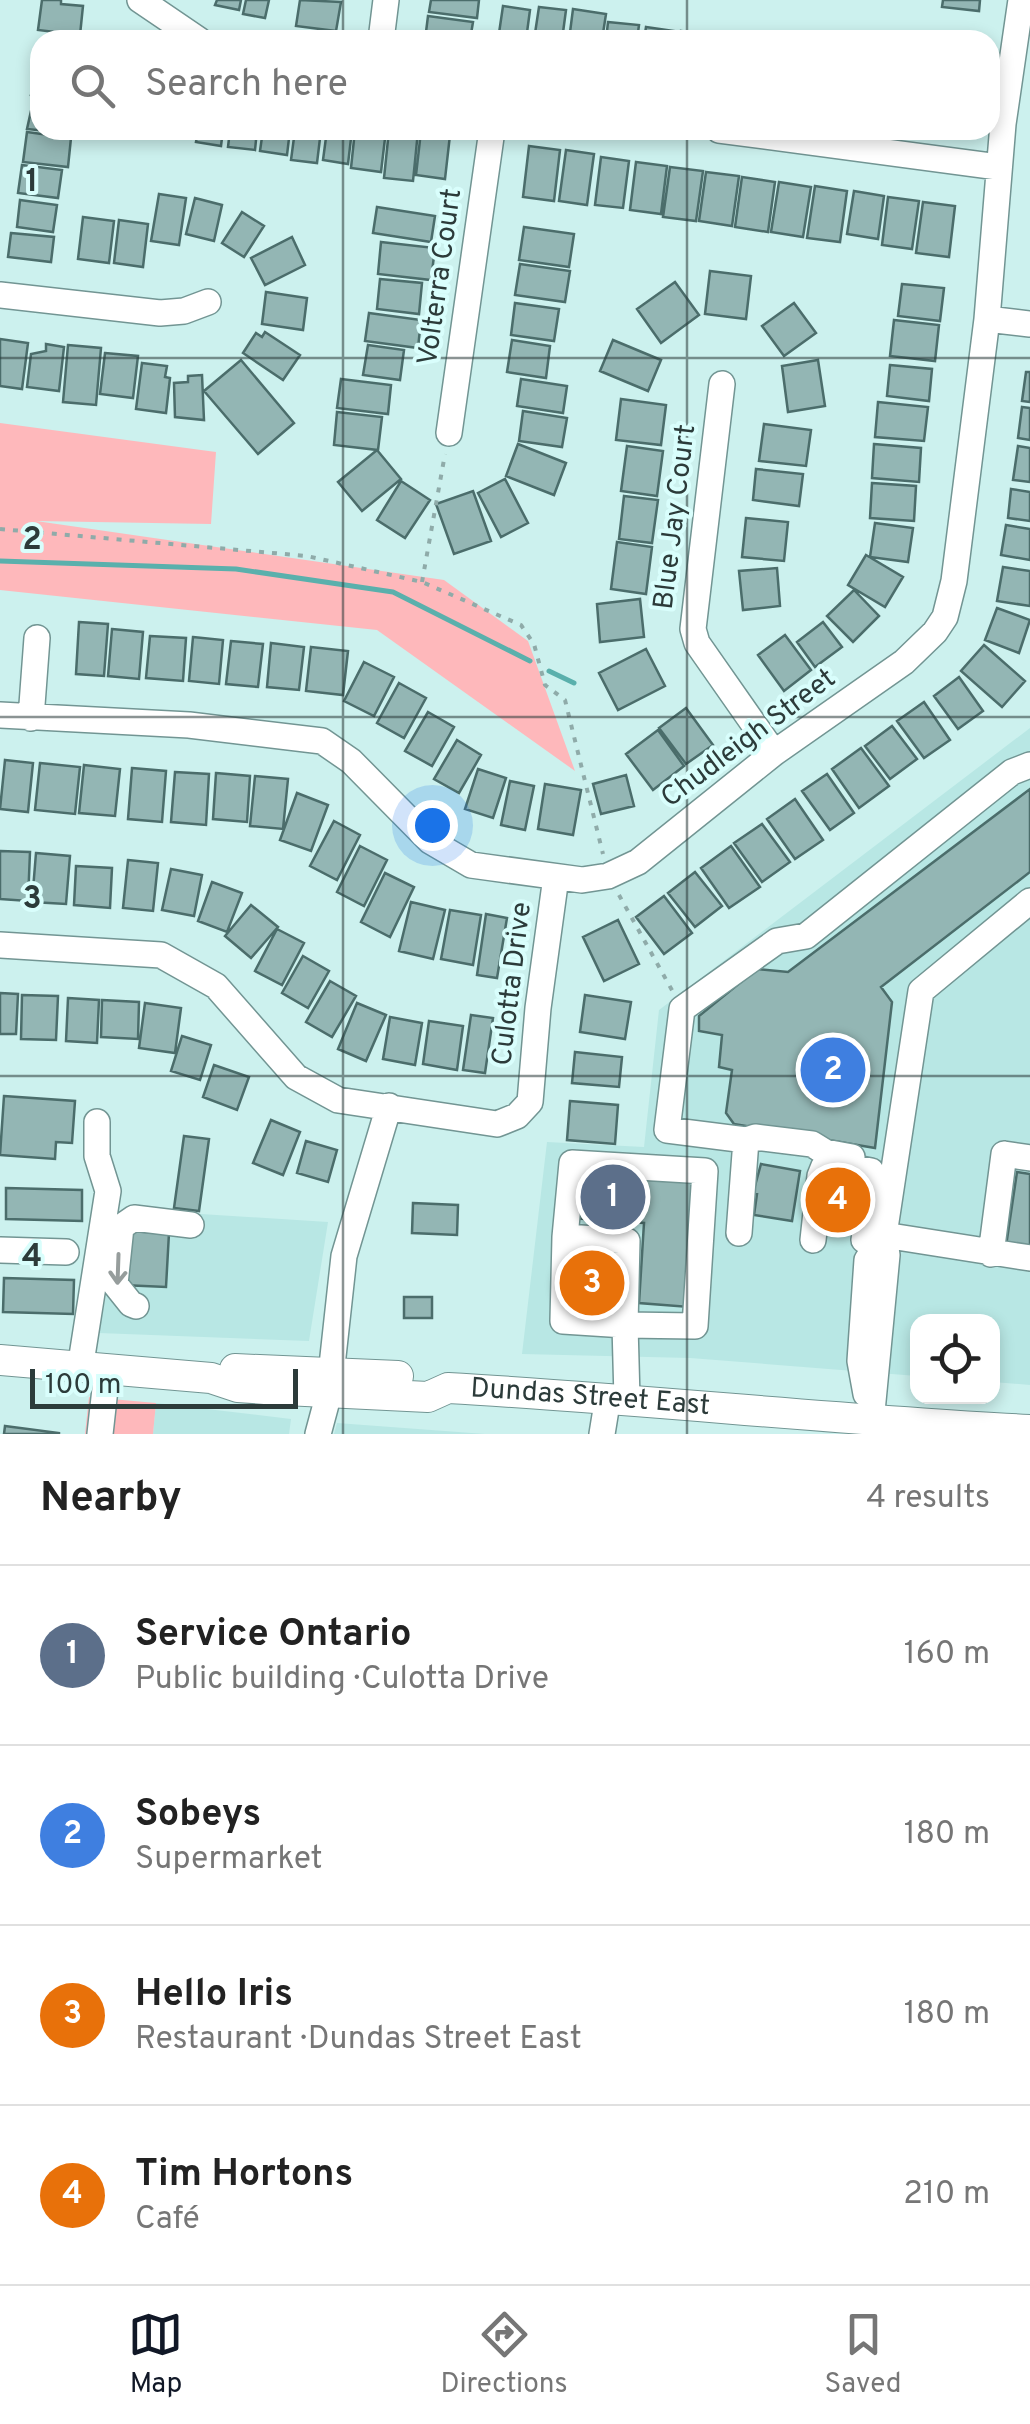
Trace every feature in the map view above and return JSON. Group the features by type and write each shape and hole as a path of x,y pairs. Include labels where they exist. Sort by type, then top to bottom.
{"main road":[{"name":"Dundas Street East","path":"0,1360 212,1378 238,1367 330,1382 430,1378 448,1388 617,1398 871,1422 1030,1430"}],"street":[{"path":"140,0 184,30"},
{"path":"382,30 386,0"},
{"name":"Chudleigh Street","path":"0,715 189,725 322,741 351,761 430,841 470,864 582,880 608,876 638,862 774,753 904,662 945,618 954,580 987,318 998,167 1021,0"},
{"name":"Volterra Court","path":"450,433 491,140"},
{"path":"794,140 998,167"},
{"path":"0,296 160,313 184,311 208,302"},
{"path":"987,318 1030,324"},
{"name":"Blue Jay Court","path":"722,384 694,630 697,642 774,753"},
{"path":"31,718 37,638"},
{"path":"895,1164 824,1152 804,1157 759,1150 746,1140 666,1130 682,1009 777,941 806,936 1012,772 1030,765"},
{"name":"Culotta Drive","path":"0,945 162,955 216,986 296,1077 338,1100 497,1124 517,1116 530,1102 556,877"},
{"path":"874,1238 895,1164 921,991 1030,900"},
{"path":"318,1434 330,1382 344,1256 388,1106"},
{"path":"97,1122 97,1156 108,1191 93,1370 100,1434"},
{"path":"739,1232 746,1140"},
{"path":"991,1254 1004,1154 1030,1158"},
{"path":"572,1163 705,1171 696,1326 625,1325 563,1321 572,1163"},
{"path":"813,1240 824,1166 871,1172 874,1238 885,1273 871,1422"},
{"path":"136,1306 116,1284 121,1227 134,1218 191,1225"},
{"path":"565,1237 627,1241 625,1325 617,1398 602,1434"},
{"path":"874,1238 1030,1258"},
{"path":"0,1250 66,1252"}],"path":[{"path":"422,582 450,433"},
{"path":"0,529 307,556 422,582 521,624 534,644 545,685 565,700 608,876 682,1009"}],"shaded area":[{"path":"0,423 216,452 211,524 36,521 444,580 528,641 575,771 377,630 0,590"},
{"path":"1030,728 1030,1385 1000,1383 1000,1314 910,1314 910,1375 690,1358 522,1354 547,1142 644,1147 659,1010"},
{"path":"122,1209 328,1222 309,1341 99,1333"},
{"path":"89,1397 156,1403 153,1434 85,1434"},
{"path":"156,1403 291,1419 289,1434 153,1434"},
{"path":"337,1423 485,1434 334,1434"}],"building":[{"path":"42,0 83,6 81,30 38,30"},
{"path":"217,0 241,0 239,10 215,5"},
{"path":"246,0 269,0 265,18 243,14"},
{"path":"300,0 341,2 336,30 296,26"},
{"path":"431,0 479,0 477,18 429,12"},
{"path":"943,0 980,0 979,11 942,7"},
{"path":"503,6 530,10 527,30 499,30"},
{"path":"539,7 566,10 563,30 536,30"},
{"path":"573,9 606,14 604,30 570,30"},
{"path":"428,16 473,22 472,30 426,30"},
{"path":"608,22 639,25 638,30 607,30"},
{"path":"27,132 30,140 71,140 68,167 23,162"},
{"path":"196,140 222,140 221,146"},
{"path":"229,140 256,140 255,150 228,147"},
{"path":"262,140 289,140 287,155 260,151"},
{"path":"294,140 320,140 317,163 291,160"},
{"path":"326,140 351,140 348,164 323,160"},
{"path":"354,140 385,140 381,172 351,168"},
{"path":"388,140 417,140 413,181 384,178"},
{"path":"420,140 449,140 445,179 416,175"},
{"path":"529,146 560,150 554,201 523,197"},
{"path":"566,150 594,154 587,205 559,201"},
{"path":"601,157 629,161 623,208 595,205"},
{"path":"636,162 667,166 661,214 630,210"},
{"path":"22,165 62,170 58,198 18,193"},
{"path":"670,167 703,171 696,221 663,217"},
{"path":"706,172 739,176 732,226 699,221"},
{"path":"742,177 775,182 768,232 735,227"},
{"path":"779,182 811,187 803,237 771,232"},
{"path":"815,186 847,191 840,242 807,238"},
{"path":"854,191 884,196 878,239 847,234"},
{"path":"159,194 186,198 179,245 151,241"},
{"path":"888,197 919,201 912,249 882,245"},
{"path":"195,198 222,205 214,241 186,234"},
{"path":"20,200 57,205 53,232 17,227"},
{"path":"923,202 955,206 949,257 916,253"},
{"path":"377,207 435,216 431,242 373,233"},
{"path":"242,212 264,226 244,257 222,243"},
{"path":"83,217 114,221 109,263 78,259"},
{"path":"119,220 148,224 143,267 114,263"},
{"path":"524,227 574,234 569,267 519,260"},
{"path":"11,233 54,237 51,262 8,257"},
{"path":"292,237 305,265 265,285 251,258"},
{"path":"381,242 435,248 431,280 378,274"},
{"path":"520,264 570,271 565,302 515,295"},
{"path":"710,271 751,276 746,319 705,314"},
{"path":"380,279 422,283 419,314 377,309"},
{"path":"675,282 699,315 661,343 637,309"},
{"path":"902,284 944,288 940,321 898,316"},
{"path":"266,292 307,298 303,330 262,324"},
{"path":"515,303 559,309 554,341 511,335"},
{"path":"794,303 816,333 784,356 762,326"},
{"path":"369,313 421,320 418,348 365,341"},
{"path":"894,320 939,325 935,361 890,356"},
{"path":"265,332 300,355 283,380 243,353 256,333 262,337"},
{"path":"0,339 28,343 22,389 0,386"},
{"path":"512,340 550,346 546,378 507,372"},
{"path":"613,340 661,360 648,391 600,371"},
{"path":"46,344 64,347 59,391 27,387 31,354 46,351"},
{"path":"68,345 101,348 96,405 63,402"},
{"path":"368,345 404,350 400,380 363,375"},
{"path":"105,353 138,356 133,398 100,394"},
{"path":"241,360 294,423 258,454 204,391"},
{"path":"818,360 825,406 788,412 782,366"},
{"path":"142,363 167,366 165,377 170,378 166,413 136,409"},
{"path":"890,365 932,369 929,401 887,396"},
{"path":"1026,372 1030,372 1030,402 1022,401"},
{"path":"202,375 204,420 175,417 174,383"},
{"path":"341,379 391,385 388,414 337,408"},
{"path":"521,379 567,386 563,413 517,406"},
{"path":"621,399 666,405 661,445 616,440"},
{"path":"878,402 928,407 924,441 875,437"},
{"path":"1022,407 1030,408 1030,440 1018,438"},
{"path":"523,411 567,418 562,447 519,441"},
{"path":"337,412 382,417 378,450 334,445"},
{"path":"764,424 811,430 806,466 759,461"},
{"path":"518,444 566,463 554,495 506,476"},
{"path":"874,444 921,448 919,482 872,478"},
{"path":"627,446 663,451 657,496 621,491"},
{"path":"1018,446 1030,448 1030,482 1013,480"},
{"path":"377,450 401,479 362,511 338,482"},
{"path":"756,469 803,474 799,506 753,500"},
{"path":"505,479 528,523 501,537 478,493"},
{"path":"401,481 430,500 405,538 377,520"},
{"path":"872,483 916,486 914,521 870,518"},
{"path":"1011,489 1030,492 1030,521 1008,518"},
{"path":"473,491 491,541 454,554 436,504"},
{"path":"624,496 658,500 652,543 619,539"},
{"path":"746,518 788,522 784,561 742,557"},
{"path":"875,523 913,528 908,562 870,557"},
{"path":"1006,525 1030,529 1030,560 1001,555"},
{"path":"617,542 652,547 646,594 611,589"},
{"path":"866,555 903,577 885,607 848,585"},
{"path":"1003,567 1030,571 1030,606 997,601"},
{"path":"777,568 780,606 743,610 739,571"},
{"path":"854,590 879,616 853,642 827,616"},
{"path":"640,599 644,637 600,642 597,604"},
{"path":"997,608 1030,620 1019,653 985,640"},
{"path":"79,622 108,624 104,676 76,674"},
{"path":"823,622 842,647 815,667 797,642"},
{"path":"112,629 143,632 139,679 108,676"},
{"path":"785,635 811,670 784,691 758,655"},
{"path":"150,636 186,638 183,681 146,678"},
{"path":"193,637 223,640 219,684 189,681"},
{"path":"231,641 263,644 258,687 226,684"},
{"path":"271,643 304,647 299,690 267,687"},
{"path":"984,645 1025,681 1002,707 961,671"},
{"path":"311,647 348,651 343,695 306,691"},
{"path":"646,649 665,686 618,710 599,673"},
{"path":"364,662 394,677 374,716 344,701"},
{"path":"959,677 983,711 958,729 934,696"},
{"path":"399,683 426,698 404,738 377,723"},
{"path":"924,702 950,740 924,758 897,721"},
{"path":"686,708 713,745 686,764 659,728"},
{"path":"428,712 454,727 432,766 405,751"},
{"path":"892,726 917,759 890,779 865,746"},
{"path":"658,730 684,766 653,790 626,754"},
{"path":"457,740 481,755 459,793 434,779"},
{"path":"861,748 889,786 859,808 832,769"},
{"path":"5,760 33,763 28,812 0,809"},
{"path":"40,763 80,767 75,814 35,810"},
{"path":"84,765 120,769 115,816 79,813"},
{"path":"132,768 166,771 162,822 128,819"},
{"path":"478,769 506,778 493,818 465,809"},
{"path":"175,772 209,774 206,825 171,822"},
{"path":"216,773 250,776 247,822 213,819"},
{"path":"827,774 854,813 830,830 802,791"},
{"path":"626,775 634,806 601,814 593,784"},
{"path":"255,776 288,779 283,829 250,826"},
{"path":"510,781 534,786 525,830 501,825"},
{"path":"545,784 581,790 573,835 538,829"},
{"path":"1030,789 1030,872 881,987 892,1002 875,1148 734,1124 726,1113 732,1070 719,1067 722,1035 699,1031 699,1016 757,969 788,972"},
{"path":"297,793 328,805 311,851 280,840"},
{"path":"795,799 823,840 795,859 767,819"},
{"path":"334,821 360,835 337,880 310,866"},
{"path":"762,824 790,862 762,882 734,843"},
{"path":"360,846 387,860 364,906 337,892"},
{"path":"731,846 760,887 729,908 701,868"},
{"path":"0,851 30,852 28,901 0,899"},
{"path":"36,853 70,856 66,904 32,902"},
{"path":"128,860 158,863 153,911 123,908"},
{"path":"76,866 112,868 110,908 74,905"},
{"path":"171,869 202,875 194,916 162,910"},
{"path":"695,872 722,906 695,927 668,893"},
{"path":"385,873 414,887 390,937 361,922"},
{"path":"212,882 242,893 227,932 198,921"},
{"path":"664,896 692,933 664,954 636,917"},
{"path":"411,902 445,910 433,959 399,951"},
{"path":"251,905 278,927 251,958 225,936"},
{"path":"450,910 481,915 473,965 441,959"},
{"path":"486,914 507,918 497,978 477,975"},
{"path":"618,920 639,964 604,981 583,937"},
{"path":"277,929 304,943 282,985 255,971"},
{"path":"303,956 329,971 308,1008 282,993"},
{"path":"330,981 356,996 332,1037 306,1022"},
{"path":"0,993 18,994 16,1034 0,1034"},
{"path":"22,995 58,996 56,1040 21,1039"},
{"path":"585,995 631,1002 625,1039 580,1032"},
{"path":"68,998 99,1000 97,1043 66,1041"},
{"path":"102,1000 139,1002 138,1039 101,1037"},
{"path":"145,1003 181,1008 175,1053 139,1048"},
{"path":"357,1003 386,1015 366,1061 338,1049"},
{"path":"471,1015 493,1018 485,1073 463,1070"},
{"path":"390,1017 422,1023 415,1065 383,1059"},
{"path":"429,1021 463,1026 457,1070 423,1064"},
{"path":"182,1036 211,1045 200,1080 171,1071"},
{"path":"575,1052 622,1057 619,1087 572,1083"},
{"path":"214,1065 249,1077 237,1110 203,1097"},
{"path":"4,1096 75,1101 72,1143 56,1142 55,1159 0,1155"},
{"path":"570,1101 618,1105 615,1144 567,1140"},
{"path":"271,1120 300,1132 283,1175 253,1163"},
{"path":"184,1136 209,1139 199,1211 174,1208"},
{"path":"306,1141 337,1150 328,1182 297,1173"},
{"path":"761,1164 800,1171 792,1221 754,1215 757,1194 753,1193"},
{"path":"575,1171 694,1179 689,1307 639,1303 644,1223 572,1218"},
{"path":"1017,1172 1030,1174 1030,1250 1006,1246"},
{"path":"826,1173 859,1178 856,1197 860,1202 855,1225 849,1230 821,1227"},
{"path":"6,1188 82,1190 82,1221 6,1219"},
{"path":"413,1203 458,1205 457,1235 412,1233"},
{"path":"125,1231 169,1233 166,1287 122,1285"},
{"path":"570,1267 614,1267 614,1299 570,1299"},
{"path":"4,1278 74,1280 73,1314 3,1312"},
{"path":"404,1297 432,1297 432,1318 404,1318"},
{"path":"5,1426 59,1433 59,1434 4,1434"}],"waterway":[{"path":"0,561 236,569 393,592 530,661"},
{"path":"549,671 574,683"}],"place":[{"name":"Sobeys","path":"833,1070"},
{"name":"Service Ontario","path":"613,1197"},
{"name":"Tim Hortons","path":"838,1200"},
{"name":"Hello Iris","path":"592,1283"}]}
